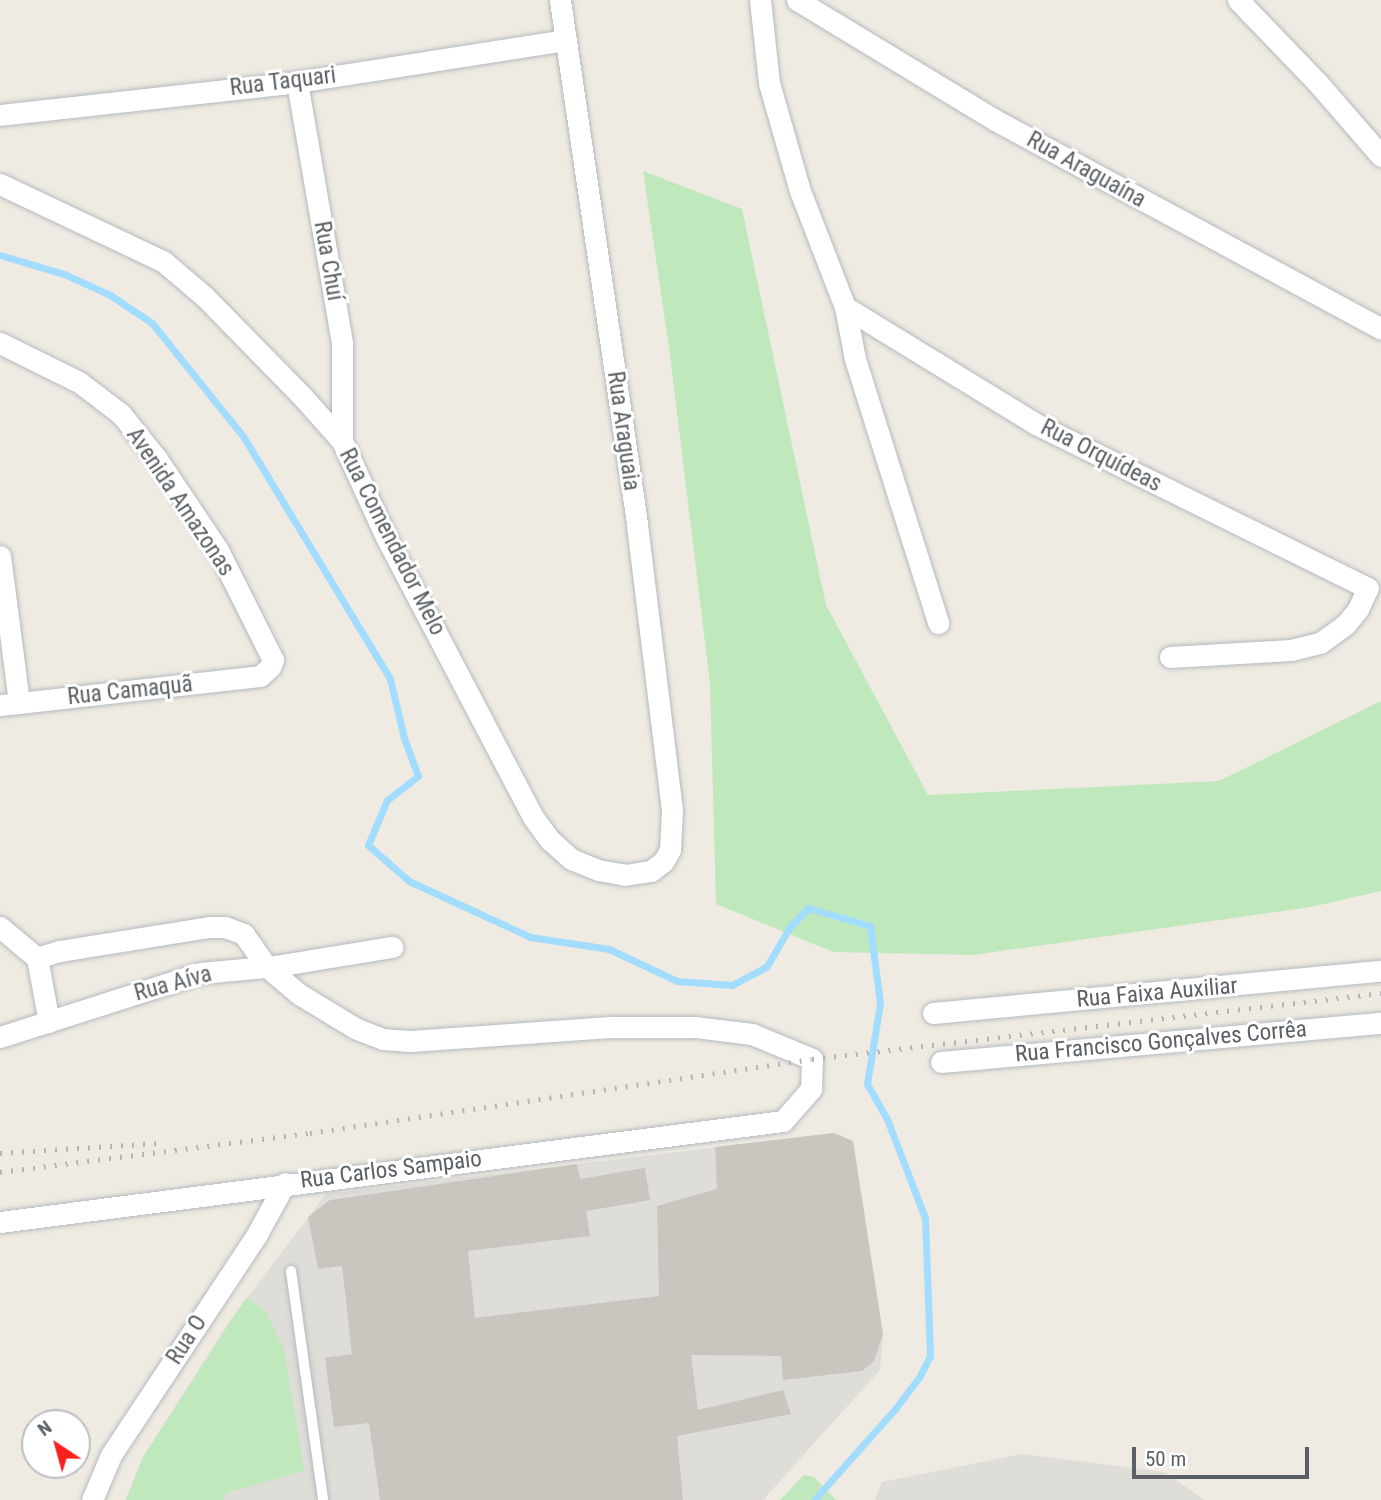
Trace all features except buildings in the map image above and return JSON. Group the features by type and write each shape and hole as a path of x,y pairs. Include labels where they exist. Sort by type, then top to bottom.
{"street":[{"name":"Rua Araguaia","path":"560,0 637,523 672,810 670,850 663,862"},
{"path":"760,0 769,83 800,191 845,307 855,359 938,622"},
{"name":"Rua Araguaína","path":"797,0 995,120 1381,329"},
{"path":"1238,0 1317,82 1381,156"},
{"name":"Rua Taquari","path":"0,115 297,82 566,40"},
{"name":"Rua Chuí","path":"297,82 342,342 342,441"},
{"name":"Rua Comendador Melo","path":"0,184 163,262 205,297 342,441 386,537 533,817 550,840 571,859 598,870 625,875 651,871 663,862"},
{"name":"Rua Orquídeas","path":"845,307 1036,424 1374,585"},
{"name":"Avenida Amazonas","path":"0,343 79,382 121,414 158,459 218,550 273,660 260,677"},
{"path":"0,556 9,704"},
{"path":"1170,657 1291,650 1320,643 1346,624 1374,585"},
{"name":"Rua Camaquã","path":"9,704 260,677"},
{"path":"0,927 37,958 49,1022"},
{"path":"37,958 59,951 209,927 225,927 244,934 266,967"},
{"name":"Rua Aíva","path":"0,1037 201,973 266,967 392,947"},
{"name":"Rua Carlos Sampaio","path":"0,1222 285,1183 783,1121 811,1089 812,1059 752,1034 696,1027 610,1027 396,1042 355,1028 321,1009 266,967"},
{"name":"Rua Faixa Auxiliar","path":"933,1013 1381,971"},
{"name":"Rua Francisco Gonçalves Corrêa","path":"941,1062 1381,1023"},
{"name":"Rua O","path":"92,1500 111,1455 257,1234 285,1183"}],"lane":[{"path":"291,1271 323,1500"}],"shaded area":[{"path":"834,1133 853,1141 883,1334 880,1370 763,1500 125,1500 143,1457 230,1320 326,1194"},
{"path":"1022,1454 1165,1472 1204,1500 875,1500 882,1482"}],"green space":[{"path":"643,171 742,209 826,605 928,795 1219,781 1381,701 1381,891 1311,907 973,955 833,952 716,904 710,684 670,355"},
{"path":"246,1298 265,1310 284,1350 304,1471 226,1493 223,1500 126,1500 143,1457"},
{"path":"804,1475 814,1477 836,1500 780,1500"}],"waterway":[{"path":"0,255 64,274 110,295 152,323 243,436 390,679 404,738 418,776 387,800 368,845 409,881 530,937 609,949 677,981 732,985 767,966 789,928 808,908 870,926 880,1003 867,1084 887,1119 925,1218 930,1356 920,1376 895,1409 814,1500"}],"railway":[{"path":"0,1172 310,1133 812,1059 1381,993"},
{"path":"0,1153 160,1143"}]}
